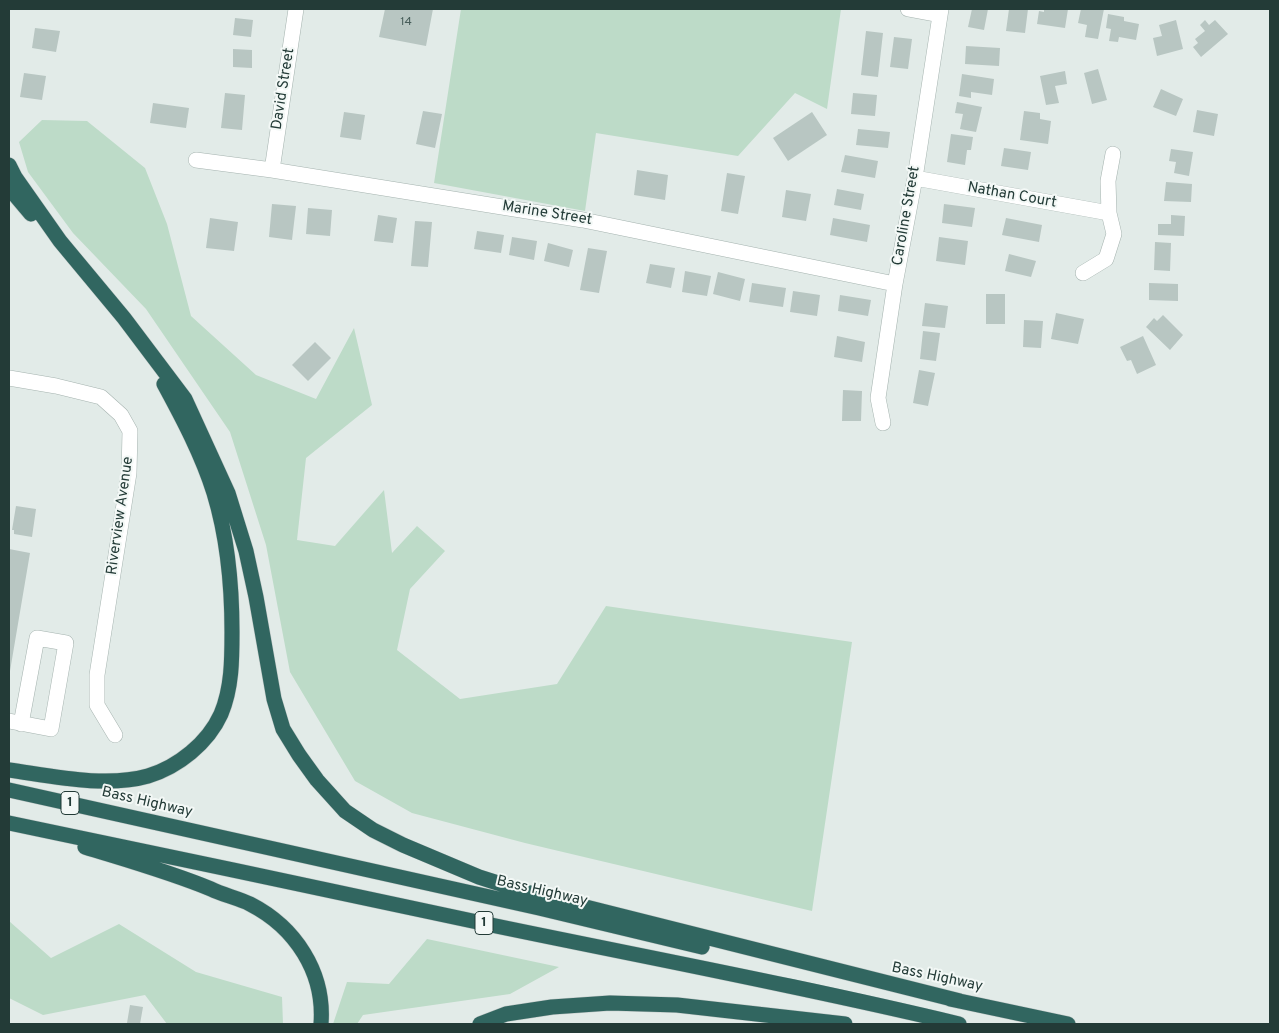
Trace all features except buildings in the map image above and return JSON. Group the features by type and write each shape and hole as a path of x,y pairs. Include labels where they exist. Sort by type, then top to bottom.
{"highway":[{"path":"9,165 15,177 60,241 124,318 185,399 228,493 246,551 274,699 284,728 299,755 317,780 345,811 373,830 403,845 479,876 526,892 960,1001"},
{"path":"9,188 24,207"},
{"path":"9,195 60,241"},
{"path":"9,770 91,781 123,780 147,776 170,766 192,752 207,737 221,714 228,692 232,667 232,590 227,545 214,493 198,448 165,385 124,318"},
{"name":"Bass Highway","path":"9,790 539,908 689,944 1068,1024"},
{"path":"9,824 174,874 248,904 265,913 288,932 298,944 313,970 321,1000 321,1024"},
{"name":"1","path":"9,824 180,857 482,923 761,980 959,1024"},
{"path":"480,1024 506,1014 543,1008 610,1003 676,1005 845,1024"}],"street":[{"name":"David Street","path":"272,170 296,9"},
{"path":"908,9 940,12"},
{"name":"Caroline Street","path":"883,423 878,398 895,284 915,178 940,12"},
{"path":"1083,273 1106,259 1114,234 1109,213 1108,181 1113,154"},
{"name":"Marine Street","path":"196,160 272,170 583,220 895,284"},
{"name":"Nathan Court","path":"915,178 1109,213"},
{"name":"Riverview Avenue","path":"9,378 56,386 101,397 121,415 130,431 129,473 97,675 97,705 115,735"},
{"path":"37,638 66,643 51,729 15,722 37,638"}],"green space":[{"path":"461,9 841,9 827,109 795,93 738,156 596,133 585,211 434,183"},
{"path":"42,120 87,121 145,168 167,224 191,316 256,375 316,399 354,328 372,405 306,458 297,540 335,546 384,490 392,553 417,526 445,551 410,589 397,650 460,699 557,684 606,606 852,642 812,911 525,843 412,813 355,781 290,672 266,545 230,432 146,309 73,233 28,172 19,142"},
{"path":"9,921 51,958 119,924 196,972 282,997 283,1024 167,1024 145,995 43,1015 9,998"},
{"path":"427,939 559,967 510,994 363,1015 357,1024 333,1024 347,982 389,984"}]}
